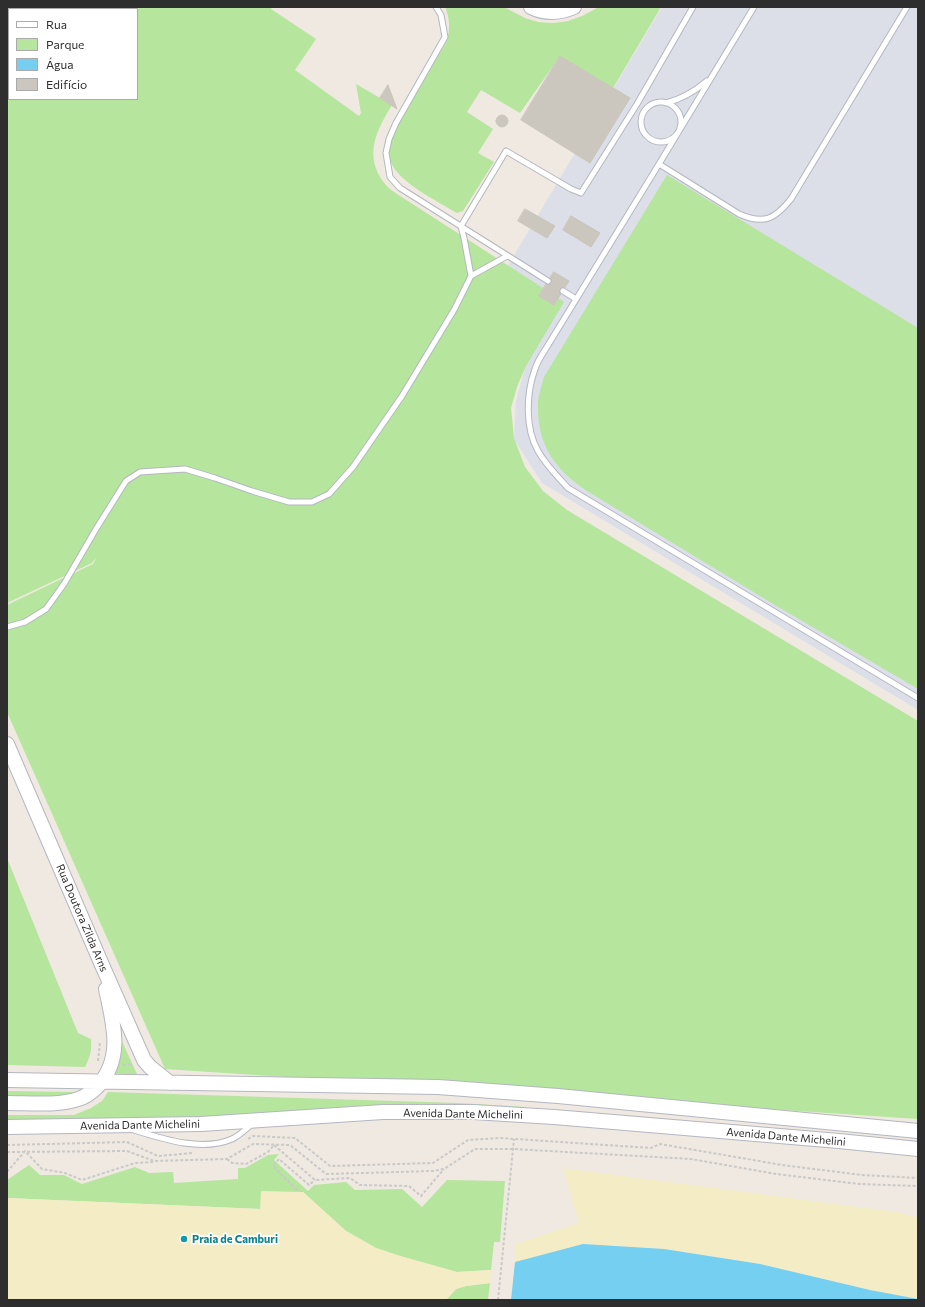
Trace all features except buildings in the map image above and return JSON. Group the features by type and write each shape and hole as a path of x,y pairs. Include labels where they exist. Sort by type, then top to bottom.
{"main road":[{"path":"531,7 550,12 561,12 574,7"},
{"name":"Rua Doutora Zilda Arns","path":"7,744 144,1060 150,1067 170,1083"},
{"path":"7,1104 52,1103 77,1100 94,1090 107,1074 114,1056 115,1045 113,1025 102,965"},
{"name":"Avenida Dante Michelini","path":"7,1080 438,1087 558,1096 918,1130"},
{"name":"Avenida Dante Michelini","path":"7,1127 201,1124 383,1112 473,1112 562,1117 918,1149"}],"lane":[{"path":"436,7 441,15 445,37 396,123 389,139 386,153 390,177 400,188 548,281"},
{"path":"471,276 461,226 506,151 571,189 581,193 637,104 693,7"},
{"path":"754,7 545,350 535,369 530,391 528,411 531,434 538,450 549,468 568,488 918,698"},
{"path":"659,164 739,214 749,218 760,219 770,218 778,213 791,199 907,7"},
{"path":"666,103 678,100 690,94 711,78"},
{"path":"659,102 666,103 673,106 677,111 681,124 675,137 661,143 653,141 647,137 643,131 641,123 642,116 646,109 659,102"},
{"path":"7,628 25,622 46,609 64,584 96,529 126,482 140,472 185,469 289,502 312,502 330,494 353,467 402,396 454,310 471,276 507,256"},
{"path":"563,291 576,299"},
{"path":"117,1125 164,1140 189,1144 217,1144 244,1131 256,1120"}],"path":[{"path":"98,1063 100,1042"},
{"path":"246,1140 252,1136 295,1138 330,1166 433,1163 468,1140 514,1139 651,1148 660,1144 782,1165 862,1175 918,1178"},
{"path":"498,1300 514,1139"},
{"path":"7,1145 127,1142 158,1156 197,1152"},
{"path":"25,1151 42,1169 65,1173 82,1180 135,1163 227,1159 253,1144 290,1145 326,1174 433,1171 444,1169"},
{"path":"227,1159 232,1163 246,1164 268,1152 274,1145"},
{"path":"274,1145 315,1180"},
{"path":"297,1190 273,1166 279,1159 309,1185 315,1180 350,1178 360,1186 409,1186 421,1196 444,1169 475,1149 513,1149 691,1158 776,1174 859,1184 918,1186"},
{"path":"7,1172 25,1151"},
{"path":"7,1152 127,1151 154,1162"}],"shaded area":[{"path":"662,7 918,7 918,710 542,483 514,439 516,401 525,368 500,279"}],"green space":[{"path":"7,7 272,7 271,9 316,39 295,70 359,116 361,113 356,84 392,105 377,134 373,154 378,174 386,185 397,194 543,288 539,296 554,305 558,298 564,302 526,366 517,387 511,408 514,438 525,467 543,491 567,510 918,721 918,1119 165,1069 7,712 7,605 93,564 97,557 92,563 7,603"},
{"path":"445,7 504,7 525,18 538,22 554,23 568,21 582,16 599,7 661,7 613,88 560,56 520,113 481,90 467,112 493,129 478,153 494,162 463,211 457,213 429,197 401,176 394,168 390,160 389,153 392,133 447,41 449,24"},
{"path":"667,175 918,328 918,689 775,605 587,491 565,474 550,454 544,443 538,418 538,404 544,377"},
{"path":"7,858 78,1033 91,1039 90,1053 85,1067 7,1065"},
{"path":"121,1039 137,1074 113,1075"},
{"path":"7,1091 76,1092 70,1097 7,1099"},
{"path":"108,1092 458,1103 526,1107 525,1112 7,1123 7,1115 74,1115 91,1108 102,1101"},
{"path":"279,1154 274,1160 308,1191 314,1185 346,1182 355,1190 402,1189 422,1207 447,1180 505,1181 500,1242 494,1242 491,1270 457,1272 376,1248 346,1231 303,1192 260,1209 7,1198 7,1180 29,1165 40,1175 64,1175 82,1184 135,1167 149,1173 173,1172 174,1183 238,1179 238,1168 245,1168 268,1155"},
{"path":"490,1283 488,1300 446,1300 456,1289 466,1286"}],"sand":[{"path":"563,1168 897,1212 918,1218 918,1299 870,1290 760,1264 664,1249 583,1244 515,1262 516,1244 579,1223"},
{"name":"Praia de Camburi","path":"261,1191 303,1192 346,1231 376,1248 457,1272 491,1270 490,1283 466,1286 456,1289 446,1300 7,1300 7,1198 260,1209"}],"water":[{"path":"583,1244 664,1249 760,1264 918,1300 511,1300 515,1262"}],"place":[{"name":"Praia de Camburi","path":"184,1239"}]}
